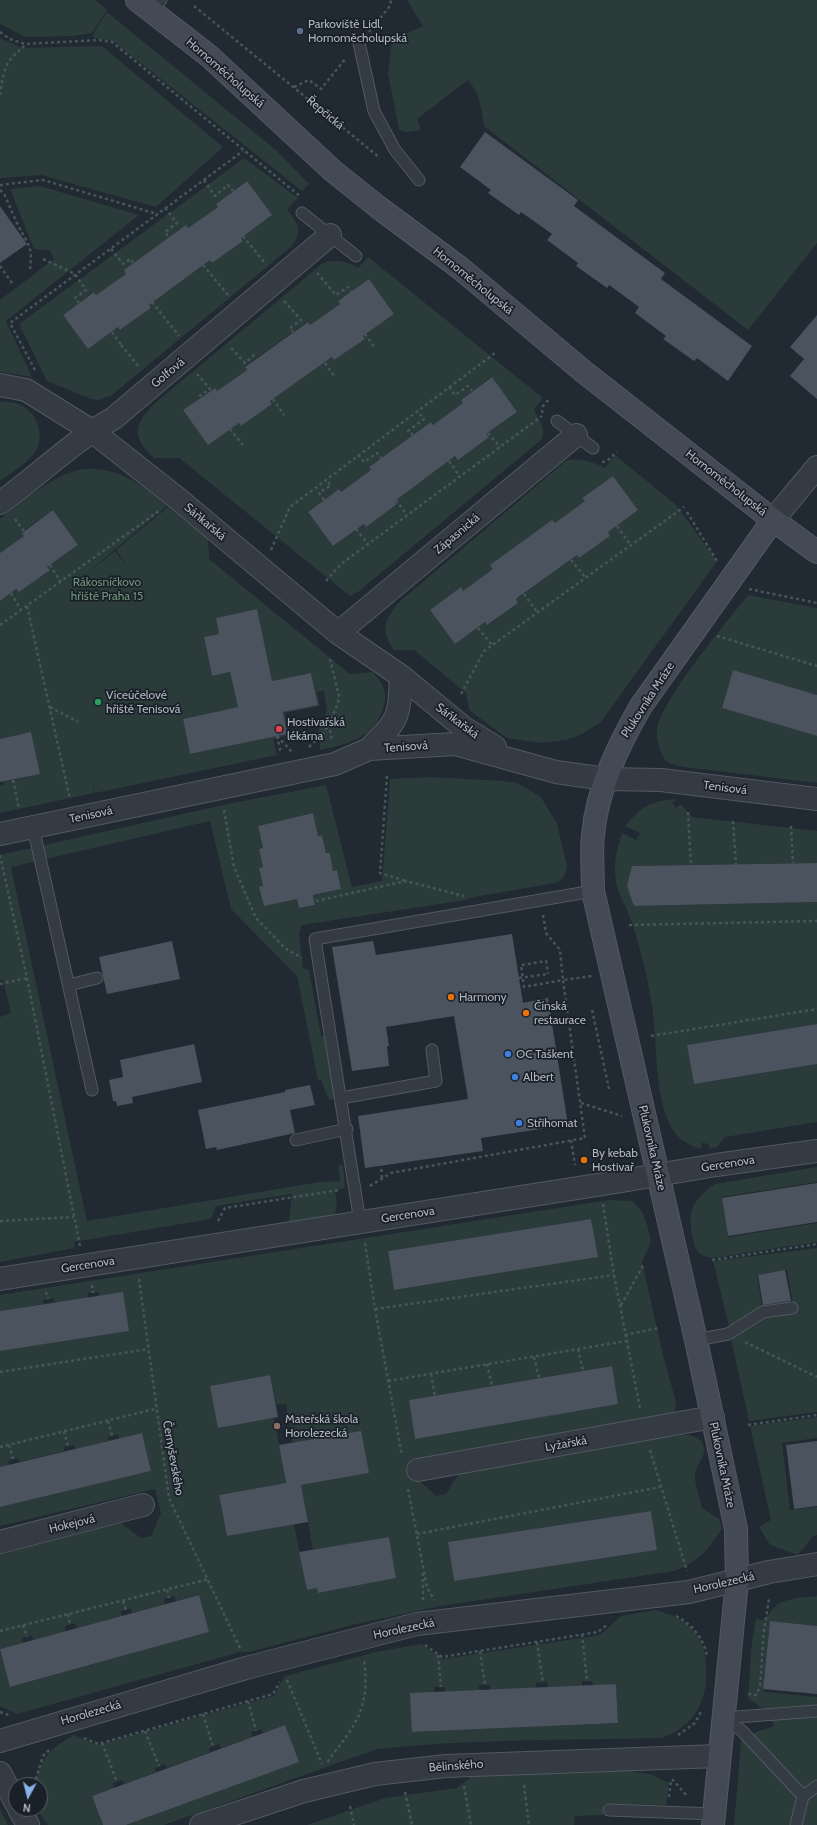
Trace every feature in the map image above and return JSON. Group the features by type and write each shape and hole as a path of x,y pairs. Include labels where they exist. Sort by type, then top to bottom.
{"street":[{"name":"Hornoměcholupská","path":"150,4 209,56 333,171 378,207 460,268 584,372 773,520 817,552"},
{"name":"Golfová","path":"7,510 24,486 92,431 114,418 330,235"},
{"name":"Sáňkařská","path":"0,385 26,390 92,431 178,498 338,633 401,676 464,728 517,761"},
{"name":"Zápasnická","path":"338,633 576,435"},
{"path":"773,520 817,466"},
{"name":"Plukovníka Mráze","path":"714,1819 737,1581 736,1529 696,1340 593,891 593,836 596,813 606,779 622,738 641,706 773,520"},
{"path":"368,749 391,727 397,718 401,676"},
{"name":"Tenisová","path":"0,834 27,821 335,764 368,749 455,744 556,772 606,779 661,780 817,798"},
{"name":"Gercenova","path":"0,1279 82,1256 362,1230 658,1176 817,1151"},
{"name":"Lyžařská","path":"409,1471 713,1417"},
{"name":"Hokejová","path":"0,1542 143,1506"},
{"name":"Horolezecká","path":"0,1741 246,1668 417,1624 689,1592 769,1572 817,1564"},
{"name":"Bělinského","path":"201,1825 304,1791 375,1774 446,1766 720,1756"},
{"path":"0,1773 8,1788"}],"lane":[{"path":"359,43 374,111 395,150 419,180"},
{"path":"302,212 356,256"},
{"path":"557,421 593,448"},
{"path":"27,821 69,985 92,1090"},
{"path":"362,1230 315,939 593,891"},
{"path":"69,985 97,978"},
{"path":"341,1098 436,1081 432,1050"},
{"path":"296,1140 346,1129"},
{"path":"696,1340 728,1334 763,1312 792,1308"},
{"path":"723,1718 817,1711"},
{"path":"723,1718 742,1731 803,1796"},
{"path":"796,1825 803,1796 817,1786"},
{"path":"609,1810 714,1819"}],"path":[{"path":"390,6 392,0"},
{"name":"Řepčická","path":"194,6 386,163"},
{"path":"0,32 10,39 26,44 99,40 112,42 303,199"},
{"path":"0,95 6,66 10,59 18,54 26,44"},
{"path":"39,376 10,323 244,150"},
{"path":"0,185 43,180 157,214"},
{"path":"204,180 215,196 228,185 233,191"},
{"path":"0,190 4,194 19,226 27,238 30,250 30,270"},
{"path":"165,208 177,223 165,232 169,238"},
{"path":"243,236 265,264"},
{"path":"111,249 123,264 130,259 134,263"},
{"path":"43,259 75,274 86,290 75,298 80,303"},
{"path":"0,266 12,283"},
{"path":"203,266 232,300"},
{"path":"316,271 336,295 348,287 351,292"},
{"path":"152,302 183,341"},
{"path":"293,332 290,328 301,320 294,312"},
{"path":"112,332 145,373"},
{"path":"365,334 375,348"},
{"path":"276,540 290,507 495,353"},
{"path":"238,354 245,363 254,355 256,358"},
{"path":"324,363 335,377"},
{"path":"200,398 198,397 210,389 203,382"},
{"path":"449,387 455,395 468,386 472,391"},
{"path":"326,582 341,564 543,416 542,409 550,398"},
{"path":"272,399 284,415"},
{"path":"412,435 408,431 424,419 417,411"},
{"path":"230,429 243,445"},
{"path":"488,433 500,448"},
{"path":"358,455 364,462 377,453 381,458"},
{"path":"449,461 460,477"},
{"path":"324,500 319,494 331,485 326,480"},
{"path":"396,500 407,515"},
{"path":"461,694 484,651 630,544 684,507"},
{"path":"7,510 24,531"},
{"path":"0,625 160,511"},
{"path":"687,512 720,566"},
{"path":"617,526 630,544"},
{"path":"356,529 368,544"},
{"path":"571,560 585,577"},
{"path":"50,565 61,582"},
{"path":"747,589 817,603"},
{"path":"11,593 21,610"},
{"path":"524,594 537,612"},
{"path":"27,606 71,804"},
{"path":"478,628 492,645"},
{"path":"712,635 817,666"},
{"path":"316,739 323,734 329,724 335,712 339,696 330,659"},
{"path":"49,707 78,722"},
{"path":"329,724 332,742"},
{"path":"283,759 277,736 297,756"},
{"path":"387,776 380,873 468,897"},
{"path":"12,780 27,821"},
{"path":"223,805 234,867 256,918 285,948 320,969"},
{"path":"688,812 691,866"},
{"path":"733,821 736,865"},
{"path":"791,826 793,864"},
{"path":"0,855 27,978 82,1256"},
{"path":"316,901 406,881"},
{"path":"214,1222 220,1221 225,1208 370,1186 391,1173 585,1138 560,950 546,933 543,914"},
{"path":"629,925 817,921"},
{"path":"519,978 548,974 546,961 521,965 524,987 612,973"},
{"path":"0,984 27,978"},
{"path":"651,1036 817,1009"},
{"path":"592,1010 609,1089"},
{"path":"581,1103 622,1116"},
{"path":"571,1140 575,1165"},
{"path":"381,1163 382,1179"},
{"path":"602,1202 626,1341 645,1430 660,1487 687,1572"},
{"path":"0,1221 74,1217"},
{"path":"362,1230 388,1381 409,1471 417,1534 427,1587 433,1599 438,1604"},
{"path":"82,1256 87,1244"},
{"path":"712,1260 817,1244"},
{"path":"621,1306 644,1264"},
{"name":"Černyševského","path":"138,1272 155,1408 169,1498 209,1579 241,1649"},
{"path":"375,1308 614,1275"},
{"path":"625,1335 658,1328"},
{"path":"728,1334 817,1377"},
{"path":"388,1381 626,1341"},
{"path":"0,1372 148,1349"},
{"path":"578,1349 583,1371"},
{"path":"534,1356 539,1378"},
{"path":"487,1364 492,1386"},
{"path":"431,1374 435,1396"},
{"path":"0,1448 155,1408"},
{"path":"748,1425 817,1415"},
{"path":"108,1421 112,1436"},
{"path":"64,1431 68,1446"},
{"path":"9,1445 13,1459"},
{"path":"417,1534 660,1487"},
{"path":"421,1606 424,1595 422,1562"},
{"path":"0,1631 209,1579"},
{"path":"167,1590 169,1598"},
{"path":"746,1694 749,1696 756,1695 760,1686 768,1599"},
{"path":"123,1600 126,1610"},
{"path":"68,1614 70,1625"},
{"path":"673,1615 694,1630 705,1646 707,1662"},
{"path":"420,1641 442,1657 598,1632 609,1623"},
{"path":"23,1625 27,1637"},
{"path":"582,1634 587,1681"},
{"path":"537,1642 543,1682"},
{"path":"480,1650 485,1685"},
{"path":"438,1655 441,1687"},
{"path":"328,1766 329,1759 351,1732 361,1709 366,1684 364,1657"},
{"path":"285,1674 323,1767"},
{"path":"79,1736 98,1744 102,1743 273,1694 281,1681"},
{"path":"248,1701 256,1731"},
{"path":"673,1739 694,1723 704,1706"},
{"path":"203,1714 214,1746"},
{"path":"146,1731 160,1766"},
{"path":"102,1743 117,1782"},
{"path":"36,1777 42,1756 50,1748"},
{"path":"524,1778 529,1825"},
{"path":"464,1784 471,1825"},
{"path":"405,1792 412,1825"},
{"path":"350,1806 354,1825"}],"green space":[{"path":"0,0 95,0 107,10 92,33 73,36 25,37 0,24"},
{"path":"407,0 817,0 817,243 748,330 484,126 482,113 475,90 468,80 417,119 421,130 407,132 399,130 388,73 392,40 423,26"},
{"path":"107,12 277,151 309,184 302,191 113,41 94,38 93,34"},
{"path":"0,38 23,48 102,46 223,147 156,207 41,175 0,178"},
{"path":"244,158 298,198 287,209 298,228 297,236 291,247 112,395 99,400 91,399 47,381 19,324","holes":["246,181 271,216 241,238 243,241 212,263 210,260 149,305 151,308 121,330 118,327 88,349 63,315 93,292 96,295 126,274 124,270 185,226 188,228 218,207 216,204"]},
{"path":"40,186 139,215 6,321 32,377 0,372 0,300 54,259 50,250 34,249 10,189"},
{"path":"368,257 543,398 534,410 542,424 543,436 541,440 358,592 350,596 179,458 154,458 142,444 138,431 142,418 154,404 323,263 341,261 358,268","holes":["369,279 394,314 363,336 365,339 334,360 332,357 270,401 272,404 241,426 239,423 208,444 183,410 214,388 217,391 247,370 245,366 307,322 310,325 340,304 338,301","491,377 517,412 486,434 488,437 455,456 395,501 397,504 366,526 364,524 333,546 308,512 339,489 341,492 371,470 369,467 431,422 433,425 463,403 461,400"]},
{"path":"0,401 17,403 26,408 36,420 40,434 37,449 32,456 0,481"},
{"path":"615,455 675,504 717,561 601,722 584,733 567,740 541,743 507,738 469,710 466,693 414,650 394,650 385,631 387,621 398,603 567,460 587,461 605,468","holes":["613,476 638,510 608,532 610,536 579,558 577,555 516,600 518,603 488,625 485,622 455,644 430,610 460,588 463,591 585,501 582,498"]},
{"name":"Rákosníčkovo hřiště Praha 15","path":"83,469 96,469 119,474 138,484 167,506 82,577 115,551 129,569 116,550 168,507 208,539 209,559 350,674 373,672 382,685 385,701 381,714 371,729 356,740 320,750 318,732 327,710 324,691 317,692 320,706 285,713 289,735 273,739 277,755 95,793 92,779 94,793 0,813 0,786 4,785 3,782 39,774 31,732 0,739 0,601 16,589 19,592 49,570 47,567 78,545 53,510 22,532 24,536 0,553 0,519 39,489 72,472","holes":["257,609 274,695 276,680 311,673 318,704 283,712 287,734 190,754 183,719 238,707 230,672 212,676 204,637 219,634 216,618"]},
{"path":"748,595 817,608 817,695 733,670 722,708 817,736 817,783 678,766 666,761 660,748 657,738 657,730 661,717 669,701 681,682"},
{"path":"429,777 517,783 541,797 557,824 567,869 562,878 555,883 474,897 466,900 302,925 299,934 303,968 309,970 321,1036 326,1036 334,1099 329,1100 321,1080 318,1080 297,976 231,909 210,821 11,867 87,1221 319,1182 340,1181 338,1166 343,1164 345,1188 335,1190 337,1206 334,1216 288,1227 292,1194 216,1206 211,1219 74,1242 75,1248 0,1262 0,1017 11,1013 3,980 0,980 0,855 223,805 326,785 352,887 382,881 390,779","holes":["313,813 318,836 322,835 326,853 330,853 333,871 337,870 341,889 313,895 315,905 299,908 297,899 263,886 259,868 263,867 259,849 263,848 258,826"]},
{"path":"676,799 672,803 676,808 681,804 692,817 817,831 817,863 632,866 633,881 627,886 629,891 634,891 633,906 817,902 817,1024 687,1045 694,1084 817,1064 817,1122 725,1137 717,1147 709,1149 709,1144 702,1143 701,1149 690,1145 681,1139 668,1121 660,1092 653,1015 648,982 631,920 617,887 615,862 622,833 636,840 640,833 625,826 636,814 653,803"},
{"path":"817,1167 817,1182 722,1197 728,1237 817,1223 817,1242 713,1258 698,1252 692,1233 691,1212 697,1200 715,1184"},
{"path":"609,1200 633,1201 642,1212 647,1224 651,1242 642,1262 663,1355 676,1402 675,1412 650,1421 418,1479 436,1496 446,1494 460,1472 682,1435 691,1435 700,1440 704,1447 703,1456 695,1472 695,1481 702,1508 719,1519 722,1529 712,1543 697,1559 674,1571 441,1606 356,1624 249,1652 240,1652 17,1714 0,1706 0,1649 0,1553 121,1523 141,1538 151,1536 161,1513 155,1489 0,1526 0,1507 151,1471 142,1433 119,1439 118,1434 108,1437 108,1441 75,1449 74,1445 64,1447 64,1451 20,1462 18,1458 8,1461 9,1465 0,1467 0,1351 129,1331 99,1296 99,1292 88,1293 88,1298 55,1303 54,1298 43,1300 44,1304 0,1311 0,1295","holes":["591,1219 597,1257 394,1290 388,1251","611,1366 618,1404 415,1438 409,1400","270,1375 276,1405 286,1404 293,1443 369,1473 301,1485 313,1550 389,1537 396,1578 318,1593 317,1588 307,1590 294,1524 227,1536 219,1495 286,1483 274,1417 210,1386","651,1511 657,1550 454,1581 448,1542","198,1595 209,1632 11,1687 0,1649 23,1643 22,1638 32,1635 33,1640 66,1631 65,1626 75,1623 77,1628 122,1616 121,1611 131,1608 132,1613 165,1604 164,1599 174,1596 176,1601"]},
{"path":"817,1248 817,1412 749,1421 731,1339 764,1317 794,1310 787,1270 757,1275 762,1306 729,1326 713,1261"},
{"path":"817,1417 817,1438 782,1443 790,1510 817,1507 817,1535 813,1536 798,1555 770,1545 759,1527 771,1520 750,1426"},
{"path":"817,1596 817,1626 770,1621 763,1689 764,1692 817,1697 817,1825 734,1825 742,1731 753,1733 774,1726 768,1709 760,1707 748,1698 752,1641 756,1619 765,1620 769,1612 786,1600"},
{"path":"656,1610 670,1614 686,1623 701,1641 706,1661 706,1685 702,1701 692,1718 679,1730 662,1738 448,1743 377,1749 164,1825 126,1825 298,1762 285,1725 263,1733 261,1729 251,1732 252,1737 221,1748 219,1744 209,1748 210,1752 167,1768 165,1764 155,1768 156,1772 124,1784 123,1780 113,1783 114,1788 92,1796 103,1825 48,1825 42,1817 48,1817 48,1777 37,1777 40,1767 43,1760 53,1749 74,1735 97,1745 274,1696 285,1676 376,1652 421,1644 443,1659 600,1635 621,1616","holes":["582,1681 592,1681 593,1685 616,1684 618,1723 412,1732 434,1692 434,1687 445,1687 445,1692 479,1690 479,1685 490,1685 490,1690 536,1688 536,1683 547,1682 548,1687 582,1686"]},
{"path":"628,1771 650,1774 669,1783 666,1805 604,1804 603,1815 575,1816 574,1825 307,1825 385,1798 457,1788 472,1776"},
{"path":"0,1809 8,1825 0,1825"}],"building":[{"path":"485,132 578,200 574,206 665,273 661,279 752,346 728,381 697,358 694,361 663,339 666,336 635,313 639,307 609,285 607,288 576,266 578,263 547,240 552,234 521,212 519,215 488,193 491,190 460,167"},
{"path":"247,181 272,215 241,238 243,241 212,263 210,260 149,305 151,308 120,330 118,327 88,349 63,315 94,292 96,295 126,274 124,270 186,225 188,228 218,207 216,204"},
{"path":"0,206 27,244 0,263"},
{"path":"369,279 394,314 363,336 365,339 334,360 332,357 270,401 272,404 241,426 239,423 208,445 183,410 215,388 217,391 247,370 245,367 308,322 310,325 340,304 338,301"},
{"path":"817,315 817,399 790,376 804,359 790,347"},
{"path":"492,377 517,412 486,434 489,437 458,460 455,456 395,501 397,504 366,527 364,524 333,546 308,512 339,489 341,492 371,470 369,467 431,422 433,425 463,403 461,400"},
{"path":"613,476 638,510 608,532 610,536 579,558 577,555 516,599 518,603 487,625 485,622 455,644 430,610 461,587 463,591 493,569 490,565 552,520 555,523 585,501 582,498"},
{"path":"53,510 78,545 47,567 50,570 19,592 16,589 0,601 0,553 24,536 22,533"},
{"path":"257,609 272,681 311,673 318,705 283,712 287,734 190,754 183,719 238,707 230,672 212,676 204,637 219,634 216,618"},
{"path":"733,670 817,695 817,736 722,708"},
{"path":"31,732 40,774 0,782 0,739"},
{"path":"313,813 318,836 322,835 326,853 330,853 333,871 337,870 341,889 313,895 315,905 299,908 297,899 264,906 259,887 263,886 259,868 263,867 259,849 263,848 258,826"},
{"path":"817,863 817,902 634,906 627,886 632,866"},
{"name":"OC Taškent","path":"512,934 523,1003 548,998 568,1125 481,1138 483,1151 365,1168 358,1116 468,1099 454,1016 386,1027 389,1046 387,1046 389,1066 352,1071 332,947 373,941 376,955"},
{"path":"172,941 180,979 107,994 99,957"},
{"path":"817,1024 817,1064 694,1084 687,1045"},
{"path":"194,1044 202,1082 132,1097 133,1103 117,1106 116,1101 113,1101 109,1080 123,1077 120,1060"},
{"path":"310,1085 315,1105 290,1110 295,1133 217,1150 216,1147 206,1149 198,1110 285,1092 285,1090"},
{"path":"817,1183 817,1222 728,1236 722,1198"},
{"path":"591,1219 598,1257 394,1290 388,1251"},
{"path":"785,1270 791,1301 763,1305 758,1275"},
{"path":"123,1292 129,1331 0,1351 0,1311"},
{"path":"612,1366 618,1404 415,1439 409,1400"},
{"path":"270,1375 278,1417 218,1428 210,1386"},
{"path":"361,1431 369,1473 301,1485 308,1522 227,1536 219,1495 286,1483 279,1445"},
{"path":"142,1433 151,1471 0,1507 0,1467"},
{"path":"817,1441 817,1506 794,1509 786,1445"},
{"path":"651,1511 657,1550 454,1581 448,1542"},
{"path":"389,1537 396,1578 318,1593 317,1588 307,1590 299,1552"},
{"path":"199,1595 209,1632 10,1687 0,1649"},
{"path":"770,1621 817,1626 817,1694 763,1689"},
{"path":"616,1684 618,1723 412,1732 410,1693"},
{"path":"285,1725 299,1762 126,1825 103,1825 92,1796"}],"place":[{"name":"Parkoviště Lidl, Hornoměcholupská","path":"300,31"},
{"name":"Víceúčelové hřiště Tenisová","path":"98,702"},
{"name":"Hostivařská lékárna","path":"279,729"},
{"name":"Harmony","path":"451,997"},
{"name":"Čínská restaurace","path":"526,1013"},
{"name":"OC Taškent","path":"508,1054"},
{"name":"Albert","path":"515,1077"},
{"name":"Střihomat","path":"519,1123"},
{"name":"By kebab Hostivař","path":"584,1160"},
{"name":"Mateřská škola Horolezecká","path":"277,1426"}]}
